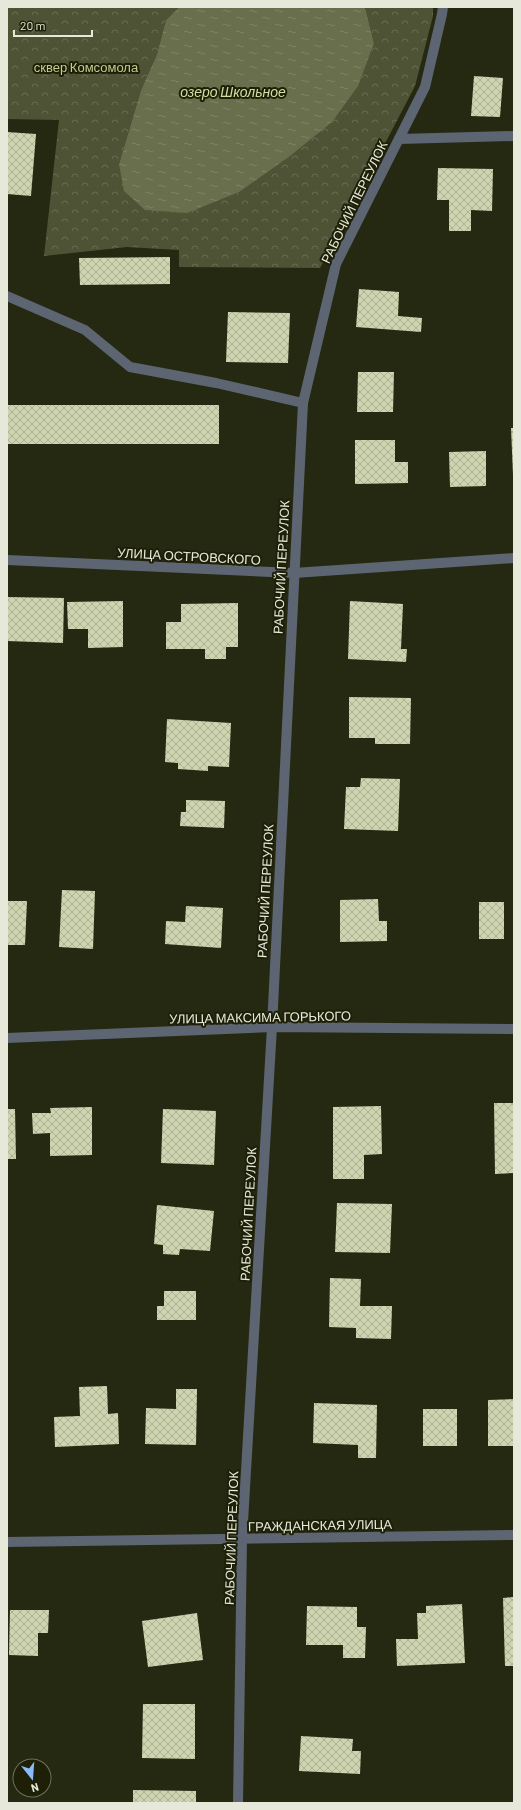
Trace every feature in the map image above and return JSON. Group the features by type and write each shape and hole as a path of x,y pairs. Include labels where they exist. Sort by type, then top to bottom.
{"street":[{"name":"РАБОЧИЙ ПЕРЕУЛОК","path":"238,1803 242,1539 272,1027 303,404 336,264 425,87 443,7"},
{"path":"399,138 514,136"},
{"path":"7,296 85,330 130,367 216,383 303,404"},
{"name":"УЛИЦА ОСТРОВСКОГО","path":"7,560 294,573 514,558"},
{"name":"УЛИЦА МАКСИМА ГОРЬКОГО","path":"7,1038 272,1027 514,1029"},
{"name":"ГРАЖДАНСКАЯ УЛИЦА","path":"7,1542 514,1535"}],"green space":[{"name":"сквер Комсомола","path":"7,7 179,7 166,20 157,54 141,90 119,164 374,43 365,7 433,7 433,16 415,86 320,268 179,267 179,250 127,247 44,256 59,120 7,119"}],"water":[{"name":"озеро Школьное","path":"179,7 365,7 374,43 358,86 332,122 290,156 239,192 187,213 145,210 124,191 119,164 141,90 157,54 166,20"}],"building":[{"path":"474,76 503,78 500,117 471,116"},
{"path":"7,132 36,134 31,196 7,194"},
{"path":"438,168 493,169 492,211 471,210 471,231 449,231 449,200 437,200"},
{"path":"170,257 170,284 80,285 79,258"},
{"path":"359,289 399,292 398,316 422,318 421,332 356,327"},
{"path":"228,312 290,313 288,363 226,362"},
{"path":"358,372 394,372 393,412 357,412"},
{"path":"7,405 219,405 219,444 7,444"},
{"path":"511,428 514,428 514,475 513,475"},
{"path":"355,440 395,440 395,462 408,462 408,483 355,484"},
{"path":"486,451 486,486 450,487 449,452"},
{"path":"7,597 64,598 63,643 7,641"},
{"path":"123,601 123,647 88,648 88,629 68,629 67,602"},
{"path":"350,601 403,604 401,649 407,649 406,662 348,659"},
{"path":"238,603 238,647 226,647 226,659 205,659 205,649 166,649 166,622 181,622 181,604"},
{"path":"349,697 411,698 410,744 375,744 375,738 349,738"},
{"path":"167,719 231,723 229,767 208,766 208,771 178,769 178,763 165,762"},
{"path":"361,778 400,779 398,831 344,829 346,787 360,787"},
{"path":"186,800 225,801 224,828 180,826 181,812 186,812"},
{"path":"62,890 95,891 93,949 59,947"},
{"path":"378,899 379,921 387,921 387,941 340,942 340,900"},
{"path":"7,901 27,901 25,945 7,945"},
{"path":"479,902 504,902 504,939 479,939"},
{"path":"186,906 223,908 221,948 165,944 166,921 185,922"},
{"path":"494,1103 514,1103 514,1173 495,1174"},
{"path":"381,1106 382,1154 364,1155 364,1179 333,1179 333,1107"},
{"path":"92,1107 92,1155 50,1156 50,1133 33,1134 32,1113 51,1113 50,1108"},
{"path":"7,1109 15,1109 16,1159 7,1159"},
{"path":"163,1109 216,1111 214,1165 161,1163"},
{"path":"337,1203 392,1204 390,1253 335,1252"},
{"path":"157,1205 214,1211 210,1251 180,1249 179,1255 163,1254 163,1245 154,1244"},
{"path":"330,1278 361,1279 360,1306 392,1306 391,1339 356,1338 356,1328 329,1327"},
{"path":"164,1291 196,1291 196,1320 157,1320 157,1306 164,1306"},
{"path":"107,1386 108,1414 118,1413 119,1444 55,1447 54,1417 80,1416 79,1387"},
{"path":"176,1389 197,1389 196,1445 145,1444 146,1408 176,1409"},
{"path":"514,1399 514,1446 488,1446 488,1400"},
{"path":"314,1403 377,1405 376,1458 358,1458 358,1445 313,1443"},
{"path":"423,1409 457,1409 457,1446 423,1446"},
{"path":"514,1597 514,1666 505,1666 503,1598"},
{"path":"462,1604 465,1663 397,1666 396,1639 418,1639 417,1613 426,1613 426,1606"},
{"path":"307,1606 357,1607 357,1627 366,1627 365,1658 343,1658 343,1645 306,1645"},
{"path":"10,1610 49,1610 48,1633 38,1633 38,1656 9,1655"},
{"path":"197,1613 203,1660 148,1667 142,1621"},
{"path":"143,1704 195,1704 195,1759 142,1758"},
{"path":"301,1736 353,1739 352,1751 361,1751 360,1774 299,1771"},
{"path":"133,1790 196,1791 196,1803 133,1803"}]}
